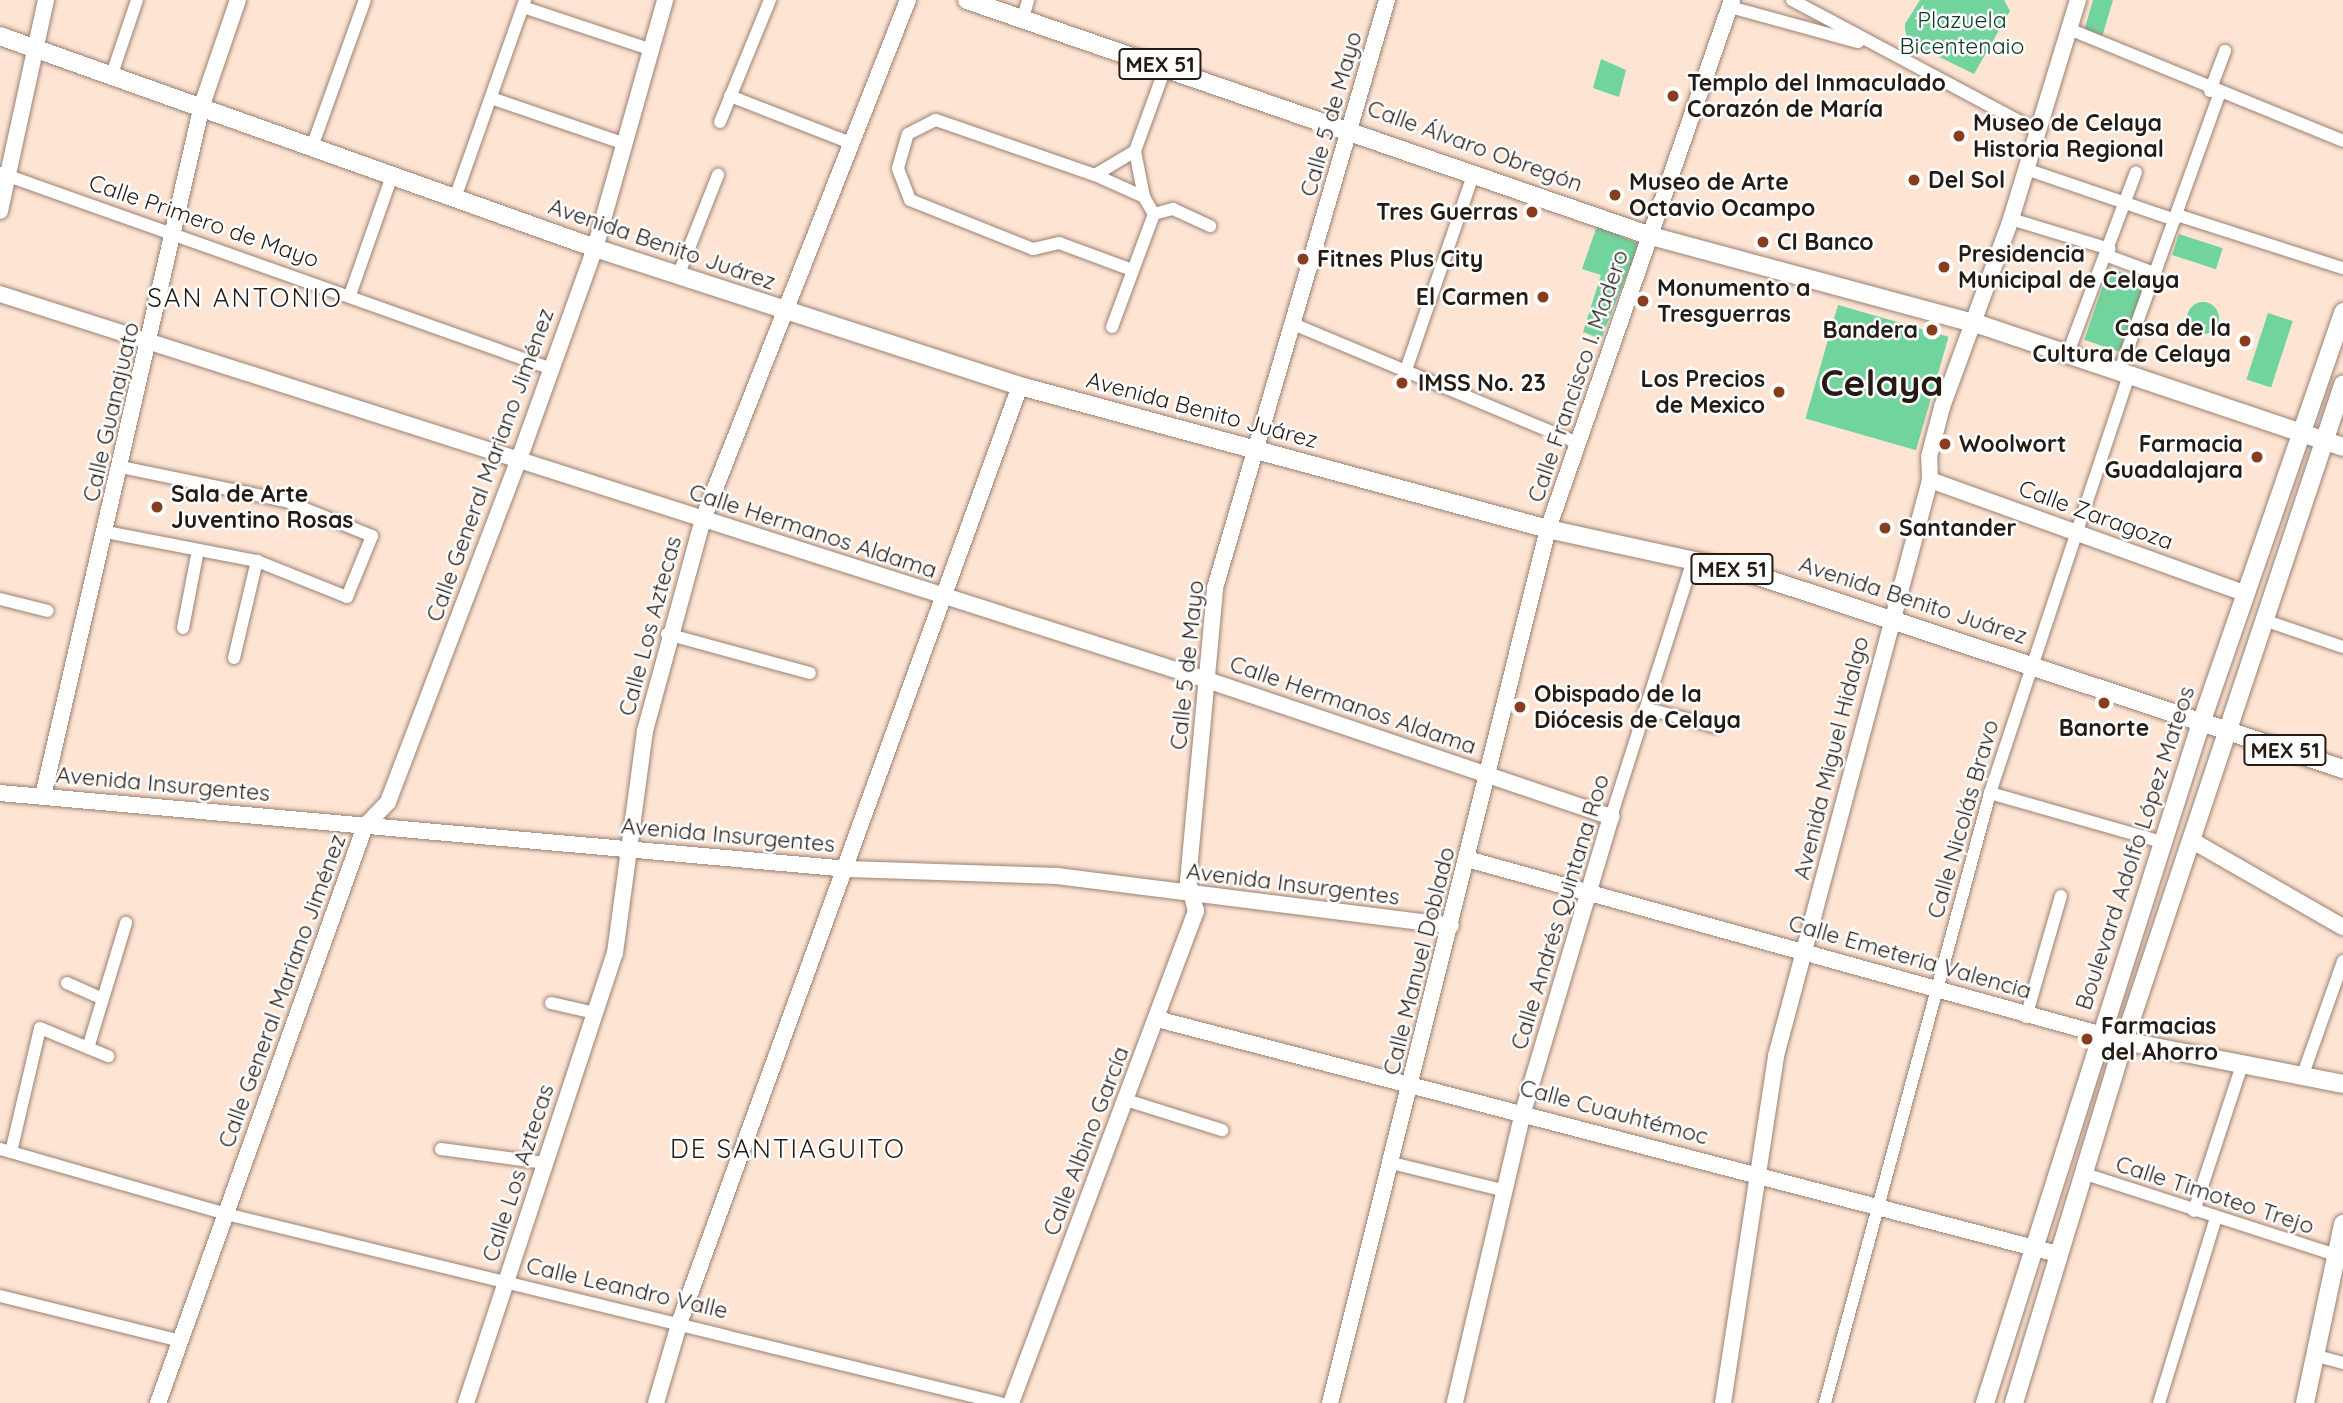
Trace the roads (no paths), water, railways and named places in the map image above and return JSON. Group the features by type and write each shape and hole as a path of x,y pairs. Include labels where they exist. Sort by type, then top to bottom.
{"main road":[{"path":"0,211 3,174 32,47 46,0"},
{"name":"Calle Guanajuato","path":"43,796 151,341 202,105 238,0"},
{"name":"Calle General Mariano Jiménez","path":"159,1403 365,826 388,802 518,462 596,248 665,0"},
{"name":"Calle Los Aztecas","path":"466,1403 615,953 634,849 645,731 667,634 703,519 788,313 908,0"},
{"name":"Calle Álvaro Obregón","path":"967,0 1352,129 1651,236 1970,322"},
{"name":"Calle 5 de Mayo","path":"1192,895 1188,881 1215,588 1252,450 1352,129 1387,0"},
{"name":"Avenida Miguel Hidalgo","path":"1723,1403 1776,1056 1891,615 1930,480 1929,457 1970,322 2011,219 2078,0"},
{"name":"Calle Francisco I. Madero","path":"1548,529 1576,442 1731,4"},
{"name":"Avenida Benito Juárez","path":"0,36 202,105 596,248 788,313 1020,386 1548,529 1693,560 1891,615 2200,726"},
{"name":"Calle Hermanos Aldama","path":"0,293 518,462 1208,680 1611,817"},
{"name":"Boulevard Adolfo López Mateos","path":"1985,1403 2098,1036 2200,726 2343,313"},
{"name":"MEX 51","path":"1970,322 2343,447"},
{"path":"2014,1403 2057,1254 2124,1041 2343,385"},
{"path":"656,1403 680,1321 849,869 939,596 1020,386"},
{"name":"Calle Zaragoza","path":"1930,480 2246,594"},
{"name":"Calle Manuel Doblado","path":"1331,1403 1490,776 1548,529"},
{"name":"MEX 51","path":"2200,726 2343,769"},
{"name":"Avenida Insurgentes","path":"0,793 849,869 1057,876 1451,926"},
{"name":"Calle Andrés Quintana Roo","path":"1455,1403 1523,1112 1611,817"},
{"path":"2191,840 2343,926"},
{"name":"Calle Emeteria Valencia","path":"1467,859 1804,953 1935,993 2098,1036 2243,1062 2343,1084"},
{"name":"Calle Albino García","path":"1011,1403 1196,911 1192,895"},
{"name":"Calle Cuauhtémoc","path":"1157,1020 1413,1083 1878,1204 2057,1254"},
{"path":"2305,1403 2339,1257 2343,1224"}],"street":[{"path":"112,74 137,0"},
{"path":"312,146 365,0"},
{"path":"720,122 770,0"},
{"path":"1023,18 1028,0"},
{"path":"1792,0 2039,132"},
{"path":"455,198 524,4 652,50"},
{"path":"1731,4 1878,48"},
{"path":"2069,29 2116,44 2214,93 2343,141"},
{"name":"Calle Nicolás Bravo","path":"1825,1403 1990,793 2076,532 2154,273 2176,218 2225,51"},
{"path":"1154,214 1143,197 1135,151 1166,66"},
{"path":"730,96 853,144"},
{"path":"491,98 625,144"},
{"path":"1132,270 1059,243 1033,249 910,200 898,168 908,134 936,120 1095,175 1143,197"},
{"path":"1095,175 1135,151"},
{"path":"2026,169 2342,268"},
{"path":"1407,367 1474,172"},
{"path":"2068,353 2109,253 2136,172"},
{"name":"Calle Primero de Mayo","path":"3,174 350,295 552,369"},
{"path":"678,275 718,175"},
{"path":"350,295 392,176"},
{"path":"1154,214 1173,209 1210,226"},
{"path":"1112,327 1154,214"},
{"path":"2011,219 2109,253 2154,273"},
{"path":"1291,323 1407,367 1576,442"},
{"path":"106,532 257,561 347,597 372,536 286,501 121,467"},
{"path":"183,628 198,550"},
{"name":"Calle Andrés Quintana Roo","path":"1611,817 1648,709 1693,560"},
{"path":"234,659 257,561"},
{"path":"0,599 48,611"},
{"path":"2264,620 2343,648"},
{"path":"667,634 810,673"},
{"path":"1648,709 1717,727"},
{"path":"1990,793 2162,842"},
{"path":"2026,1017 2061,897"},
{"path":"88,1048 126,923"},
{"path":"2302,1077 2343,961"},
{"path":"68,983 103,999"},
{"path":"551,1003 595,1013"},
{"path":"6,1150 40,1028 108,1056"},
{"path":"2194,1211 2243,1062"},
{"path":"1126,1100 1222,1130"},
{"path":"441,1149 545,1163"},
{"name":"Calle Leandro Valle","path":"6,1150 226,1214 680,1321 1000,1403"},
{"path":"1392,1163 1506,1191"},
{"name":"Calle Timoteo Trejo","path":"2082,1173 2339,1257"},
{"path":"2159,1403 2216,1218"},
{"path":"0,1296 181,1341"},
{"path":"2317,1356 2343,1363"}],"place":[{"name":"Templo del Inmaculado Corazón de María","path":"1673,96"},
{"name":"Museo de Celaya Historia Regional","path":"1959,136"},
{"name":"Del Sol","path":"1914,180"},
{"name":"Museo de Arte Octavio Ocampo","path":"1615,195"},
{"name":"Tres Guerras","path":"1532,212"},
{"name":"CI Banco","path":"1763,242"},
{"name":"Fitnes Plus City","path":"1303,259"},
{"name":"Presidencia Municipal de Celaya","path":"1944,267"},
{"name":"El Carmen","path":"1543,297"},
{"name":"Monumento a Tresguerras","path":"1643,301"},
{"name":"Bandera","path":"1932,330"},
{"name":"Casa de la Cultura de Celaya","path":"2245,341"},
{"name":"IMSS No. 23","path":"1402,383"},
{"name":"Los Precios de Mexico","path":"1779,392"},
{"name":"Woolwort","path":"1945,444"},
{"name":"Farmacia Guadalajara","path":"2257,457"},
{"name":"Sala de Arte Juventino Rosas","path":"157,507"},
{"name":"Santander","path":"1885,528"},
{"name":"Banorte","path":"2104,703"},
{"name":"Obispado de la Diócesis de Celaya","path":"1520,707"},
{"name":"Farmacias del Ahorro","path":"2087,1039"}],"district":[{"name":"SAN ANTONIO","path":"245,298"},
{"name":"Celaya","path":"1882,382"},
{"name":"DE SANTIAGUITO","path":"788,1149"}],"park label":[{"name":"Plazuela Bicentenaio","path":"1962,33"}]}
